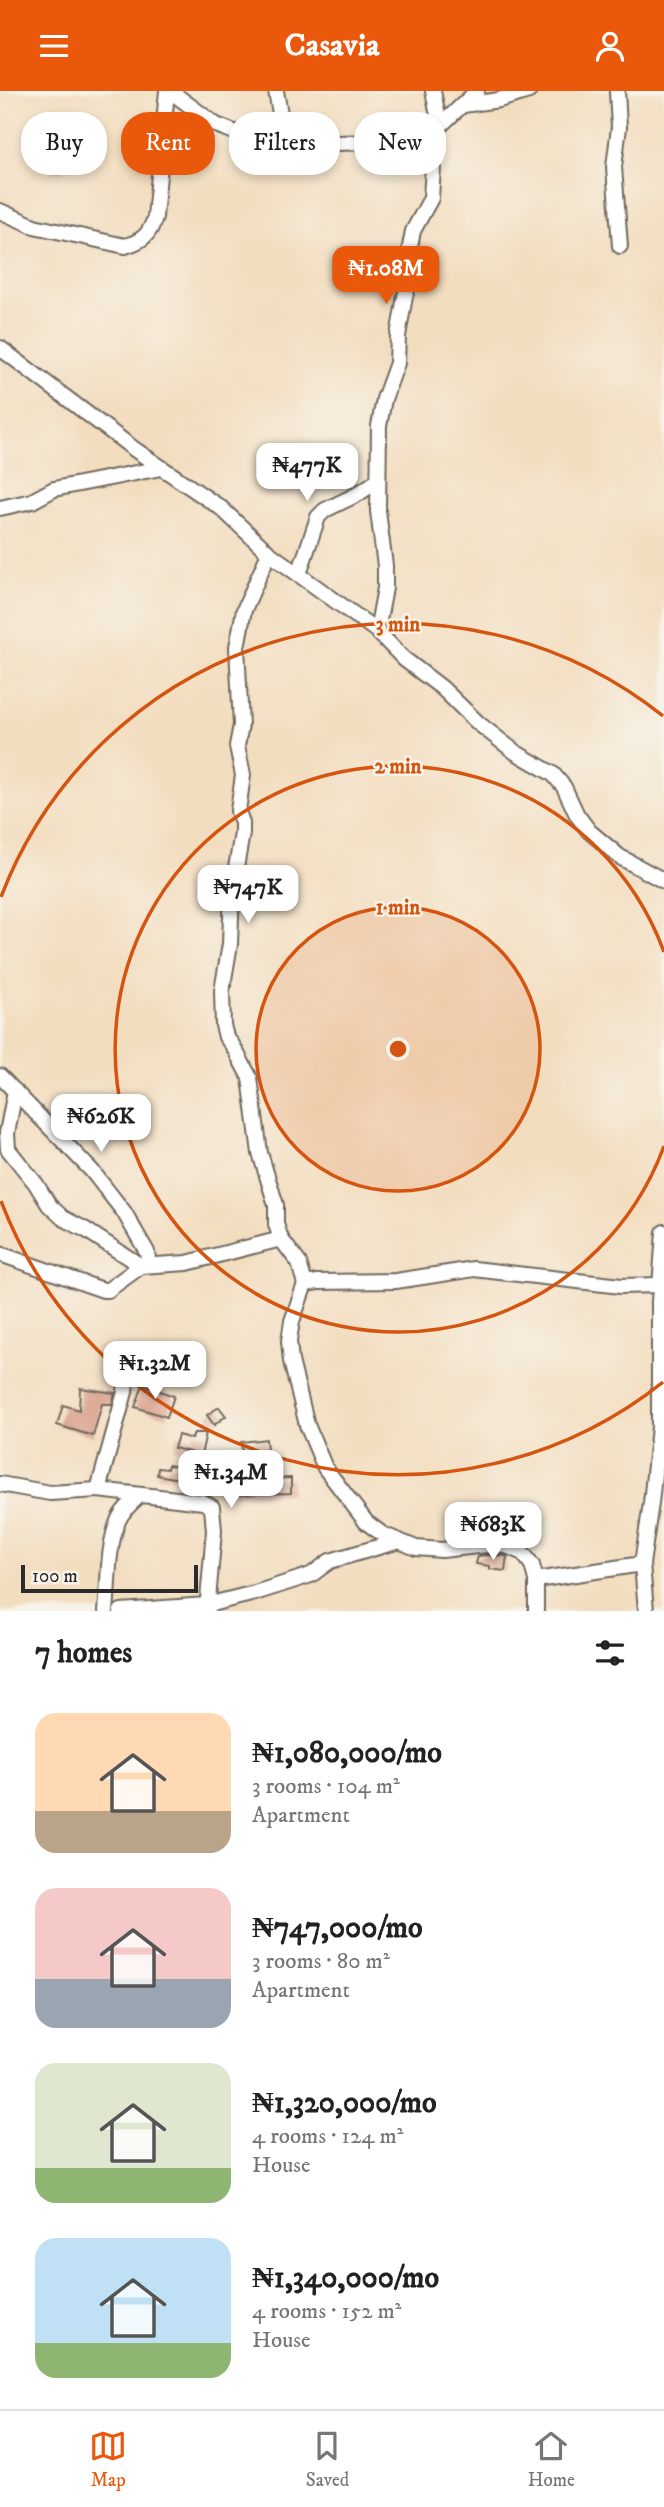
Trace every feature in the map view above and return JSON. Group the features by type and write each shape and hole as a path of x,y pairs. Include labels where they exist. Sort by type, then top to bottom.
{"street":[{"path":"0,211 34,226 125,246 138,243 151,229 155,217 169,91 216,125 229,130"},
{"path":"276,91 280,112"},
{"path":"433,91 434,112"},
{"path":"446,119 477,91"},
{"path":"463,105 499,100 529,91"},
{"path":"617,91 619,127 614,167 620,246"},
{"path":"377,631 385,588 377,481 379,426 384,399 397,363 398,336 405,296 413,271 410,247 413,231 431,198 432,175"},
{"path":"0,348 161,468 220,508 269,553 377,631 404,659 442,688 478,723 515,752 553,774 564,787 577,815 589,831 620,857 664,881"},
{"path":"0,508 32,501 54,489 161,468"},
{"path":"299,574 318,517 325,510 358,495 377,481"},
{"path":"269,553 244,610 237,647 241,725 237,747 243,775 238,811 242,833 232,891 230,944 222,991 224,1031 250,1078 260,1153 276,1205 276,1224 282,1239 299,1263 304,1284 292,1321 289,1341 307,1425 325,1468 366,1522 383,1534 416,1548 442,1550 486,1545 507,1546 523,1553 532,1565 536,1580 536,1611"},
{"path":"0,1076 93,1171 124,1212 147,1252 145,1265"},
{"path":"15,1091 7,1133 8,1149 49,1205 63,1218 145,1265"},
{"path":"646,1611 642,1564 659,1427 660,1286 664,1232"},
{"path":"0,1254 108,1290 145,1265 187,1263 282,1239"},
{"path":"304,1284 396,1281 474,1269 621,1286 660,1286"},
{"path":"98,1490 125,1392 128,1359"},
{"path":"0,1485 50,1493 98,1490 203,1502 212,1507 214,1531 207,1608"},
{"path":"106,1611 110,1559 118,1520 139,1496"},
{"path":"121,1611 207,1608 311,1575 330,1561 398,1541"},
{"path":"536,1580 642,1564"}],"building":[{"path":"143,1385 174,1396 167,1417 135,1407"},
{"path":"80,1388 115,1393 112,1404 102,1404 93,1436 57,1425 63,1405 79,1410"},
{"path":"219,1407 226,1416 214,1425 207,1415"},
{"path":"194,1433 206,1433 201,1455 174,1448 178,1435 192,1439"},
{"path":"266,1439 267,1450 257,1451 259,1470 244,1466 241,1442"},
{"path":"168,1465 197,1472 196,1482 157,1475 158,1468 167,1469"},
{"path":"232,1475 260,1479 291,1478 291,1493 234,1495"},
{"path":"478,1556 507,1556 505,1571 476,1564"}]}
